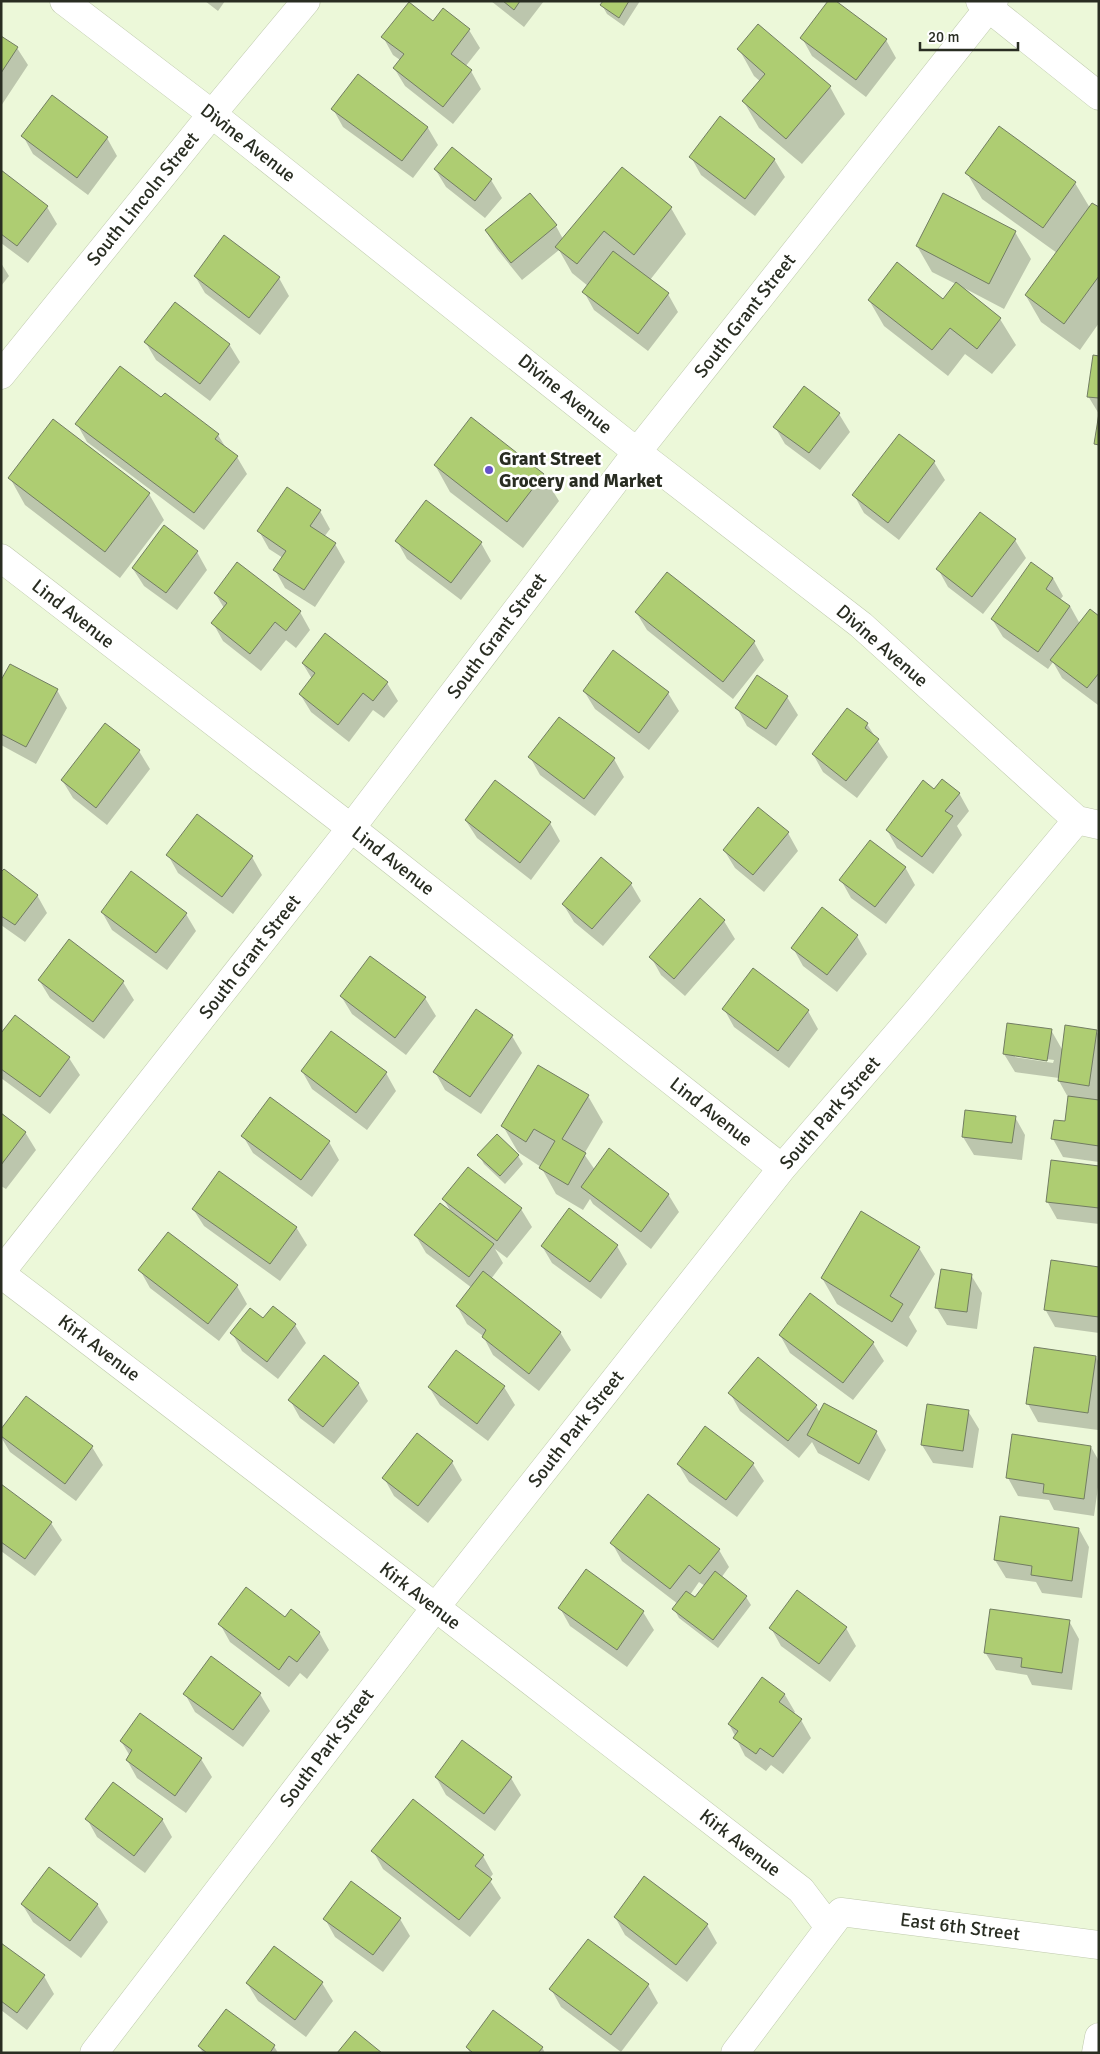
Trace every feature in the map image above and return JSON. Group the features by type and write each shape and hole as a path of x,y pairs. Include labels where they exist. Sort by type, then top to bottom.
{"street":[{"name":"Divine Avenue","path":"64,1 212,114 637,452 861,626 1088,822"},
{"name":"South Lincoln Street","path":"1,375 306,1"},
{"path":"988,3 1099,96"},
{"name":"South Grant Street","path":"1,1273 351,828 637,452 988,3"},
{"name":"Lind Avenue","path":"1,558 351,828 782,1168"},
{"name":"South Park Street","path":"94,2053 435,1608 782,1168 920,1008 1088,822"},
{"name":"Kirk Avenue","path":"1,1273 801,1890 829,1928"},
{"name":"East 6th Street","path":"829,1928 841,1912 1099,1945"},
{"path":"734,2053 829,1928"},
{"path":"1096,2053 1099,2037"}],"building":[{"path":"503,1 520,1 514,10"},
{"path":"603,1 629,1 619,18 600,5"},
{"path":"828,1 836,1 887,39 856,80 800,38"},
{"path":"409,2 433,21 443,8 470,29 451,54 472,70 443,107 393,68 404,54 381,37"},
{"path":"758,24 831,86 786,139 742,101 765,74 737,49"},
{"path":"1,36 18,47 1,73"},
{"path":"358,74 428,127 402,161 331,109"},
{"path":"52,95 108,137 77,178 21,136"},
{"path":"720,116 775,159 745,199 689,157"},
{"path":"999,126 1076,182 1043,228 965,173"},
{"path":"452,147 492,179 475,201 434,169"},
{"path":"622,167 672,207 634,255 604,231 577,264 555,247"},
{"path":"1,170 48,206 17,246 1,234"},
{"path":"530,193 557,225 511,263 485,230"},
{"path":"943,193 1016,231 989,284 916,246"},
{"path":"1092,203 1099,207 1099,276 1064,324 1025,295"},
{"path":"224,235 280,277 249,318 194,276"},
{"path":"613,251 669,293 638,334 582,292"},
{"path":"897,262 943,299 956,282 1001,318 977,349 950,328 932,350 868,300"},
{"path":"175,302 230,344 200,384 144,342"},
{"path":"1093,355 1099,356 1099,398 1087,397"},
{"path":"120,366 161,397 165,393 219,434 215,439 238,456 194,513 75,424"},
{"path":"804,386 840,413 809,453 773,427"},
{"path":"1099,413 1099,445 1094,444"},
{"name":"Grant Street Grocery and Market","path":"471,417 544,474 507,522 434,465"},
{"path":"53,419 150,493 105,552 8,478"},
{"path":"899,434 935,461 888,523 852,495"},
{"path":"287,487 321,510 310,526 336,543 304,590 273,570 286,551 257,531"},
{"path":"426,500 482,542 451,583 395,541"},
{"path":"980,512 1016,539 972,597 936,569"},
{"path":"164,525 198,551 166,593 132,568"},
{"path":"237,562 301,611 286,631 275,622 250,654 211,623 227,603 214,593"},
{"path":"1031,562 1053,578 1046,589 1070,606 1038,652 991,619"},
{"path":"667,572 755,641 723,682 635,612"},
{"path":"1090,609 1099,616 1099,673 1087,688 1050,660"},
{"path":"325,633 388,682 373,701 363,693 338,725 299,694 315,673 302,663"},
{"path":"613,650 669,692 639,733 583,691"},
{"path":"10,664 58,689 26,747 1,734 1,680"},
{"path":"757,675 788,696 766,729 735,708"},
{"path":"847,708 868,723 865,728 879,739 846,781 812,754"},
{"path":"559,717 615,758 584,799 528,757"},
{"path":"105,723 140,750 96,808 61,780"},
{"path":"942,779 960,793 945,811 953,816 922,857 886,830 923,780 934,789"},
{"path":"495,780 551,822 520,863 465,820"},
{"path":"758,807 789,832 753,875 723,850"},
{"path":"197,814 253,856 222,897 166,855"},
{"path":"870,840 906,867 875,907 839,880"},
{"path":"601,857 632,883 592,929 562,904"},
{"path":"4,869 38,895 15,925 1,916 1,872"},
{"path":"131,871 187,913 156,953 101,912"},
{"path":"700,898 725,920 674,979 649,957"},
{"path":"822,907 858,935 827,975 791,948"},
{"path":"69,939 124,981 93,1022 38,980"},
{"path":"370,956 426,997 395,1038 340,996"},
{"path":"753,968 809,1010 778,1051 722,1009"},
{"path":"476,1009 513,1035 470,1097 433,1072"},
{"path":"15,1015 70,1057 40,1097 1,1069 1,1033"},
{"path":"1007,1023 1052,1029 1047,1061 1003,1054"},
{"path":"1065,1025 1097,1030 1089,1086 1058,1081"},
{"path":"331,1031 387,1072 356,1113 301,1071"},
{"path":"538,1065 589,1095 562,1139 586,1153 568,1185 539,1168 555,1141 534,1129 526,1142 501,1126"},
{"path":"1068,1096 1099,1100 1099,1146 1051,1139 1054,1120 1065,1121"},
{"path":"270,1097 330,1141 301,1180 241,1136"},
{"path":"965,1110 1016,1116 1012,1143 962,1137"},
{"path":"1,1113 26,1132 1,1165"},
{"path":"497,1134 519,1155 500,1176 477,1155"},
{"path":"609,1148 669,1194 641,1232 581,1187"},
{"path":"1051,1160 1099,1166 1099,1208 1046,1202"},
{"path":"468,1167 522,1208 497,1241 442,1199"},
{"path":"219,1171 297,1227 270,1264 192,1209"},
{"path":"440,1203 494,1244 469,1277 414,1235"},
{"path":"569,1208 618,1245 590,1282 541,1246"},
{"path":"861,1211 920,1247 890,1296 903,1304 892,1322 821,1278"},
{"path":"168,1232 238,1285 208,1324 138,1270"},
{"path":"1051,1260 1099,1267 1099,1317 1044,1310"},
{"path":"941,1269 972,1274 967,1312 935,1308"},
{"path":"483,1271 561,1332 529,1374 482,1337 486,1330 456,1306"},
{"path":"810,1293 874,1342 843,1383 779,1335"},
{"path":"273,1306 296,1324 267,1362 230,1333 250,1308 263,1318"},
{"path":"1034,1347 1096,1356 1088,1413 1026,1404"},
{"path":"456,1350 505,1386 477,1424 428,1387"},
{"path":"324,1355 359,1383 323,1427 288,1400"},
{"path":"758,1357 817,1405 788,1441 728,1393"},
{"path":"26,1396 93,1446 65,1484 1,1436 1,1429"},
{"path":"824,1403 877,1431 859,1464 807,1435"},
{"path":"927,1404 969,1410 963,1451 921,1445"},
{"path":"705,1426 754,1463 726,1500 677,1464"},
{"path":"417,1433 453,1461 418,1506 382,1478"},
{"path":"1012,1434 1091,1446 1084,1499 1043,1493 1044,1484 1006,1478"},
{"path":"1,1484 52,1522 25,1559 1,1542"},
{"path":"648,1494 720,1549 700,1574 689,1565 670,1589 610,1543"},
{"path":"1000,1516 1079,1528 1072,1581 1031,1575 1032,1566 994,1560"},
{"path":"586,1569 644,1611 617,1650 558,1608"},
{"path":"715,1571 747,1596 713,1640 672,1609 686,1591 695,1597"},
{"path":"246,1587 285,1617 291,1609 320,1632 297,1662 289,1656 279,1670 218,1624"},
{"path":"797,1590 847,1627 819,1664 769,1628"},
{"path":"990,1609 1070,1620 1062,1673 1021,1667 1022,1658 984,1653"},
{"path":"211,1656 261,1693 233,1730 183,1694"},
{"path":"762,1677 785,1694 779,1702 802,1719 773,1757 760,1748 756,1754 733,1738 738,1731 728,1724"},
{"path":"140,1713 202,1758 175,1796 126,1760 132,1750 120,1741"},
{"path":"462,1740 512,1777 484,1814 435,1777"},
{"path":"113,1782 163,1819 134,1856 85,1819"},
{"path":"413,1799 484,1855 475,1866 492,1879 459,1920 371,1851"},
{"path":"49,1867 98,1904 70,1941 21,1904"},
{"path":"644,1876 708,1924 676,1965 614,1917"},
{"path":"351,1881 401,1918 373,1955 323,1919"},
{"path":"588,1939 649,1984 611,2035 549,1989"},
{"path":"1,1943 45,1975 17,2013 1,2001"},
{"path":"274,1946 323,1982 295,2020 246,1983"},
{"path":"226,2009 275,2045 270,2053 207,2053 198,2046"},
{"path":"493,2010 543,2047 538,2053 473,2053 466,2047"},
{"path":"355,2031 382,2053 337,2053"}],"place":[{"name":"Grant Street Grocery and Market","path":"489,470"}]}
